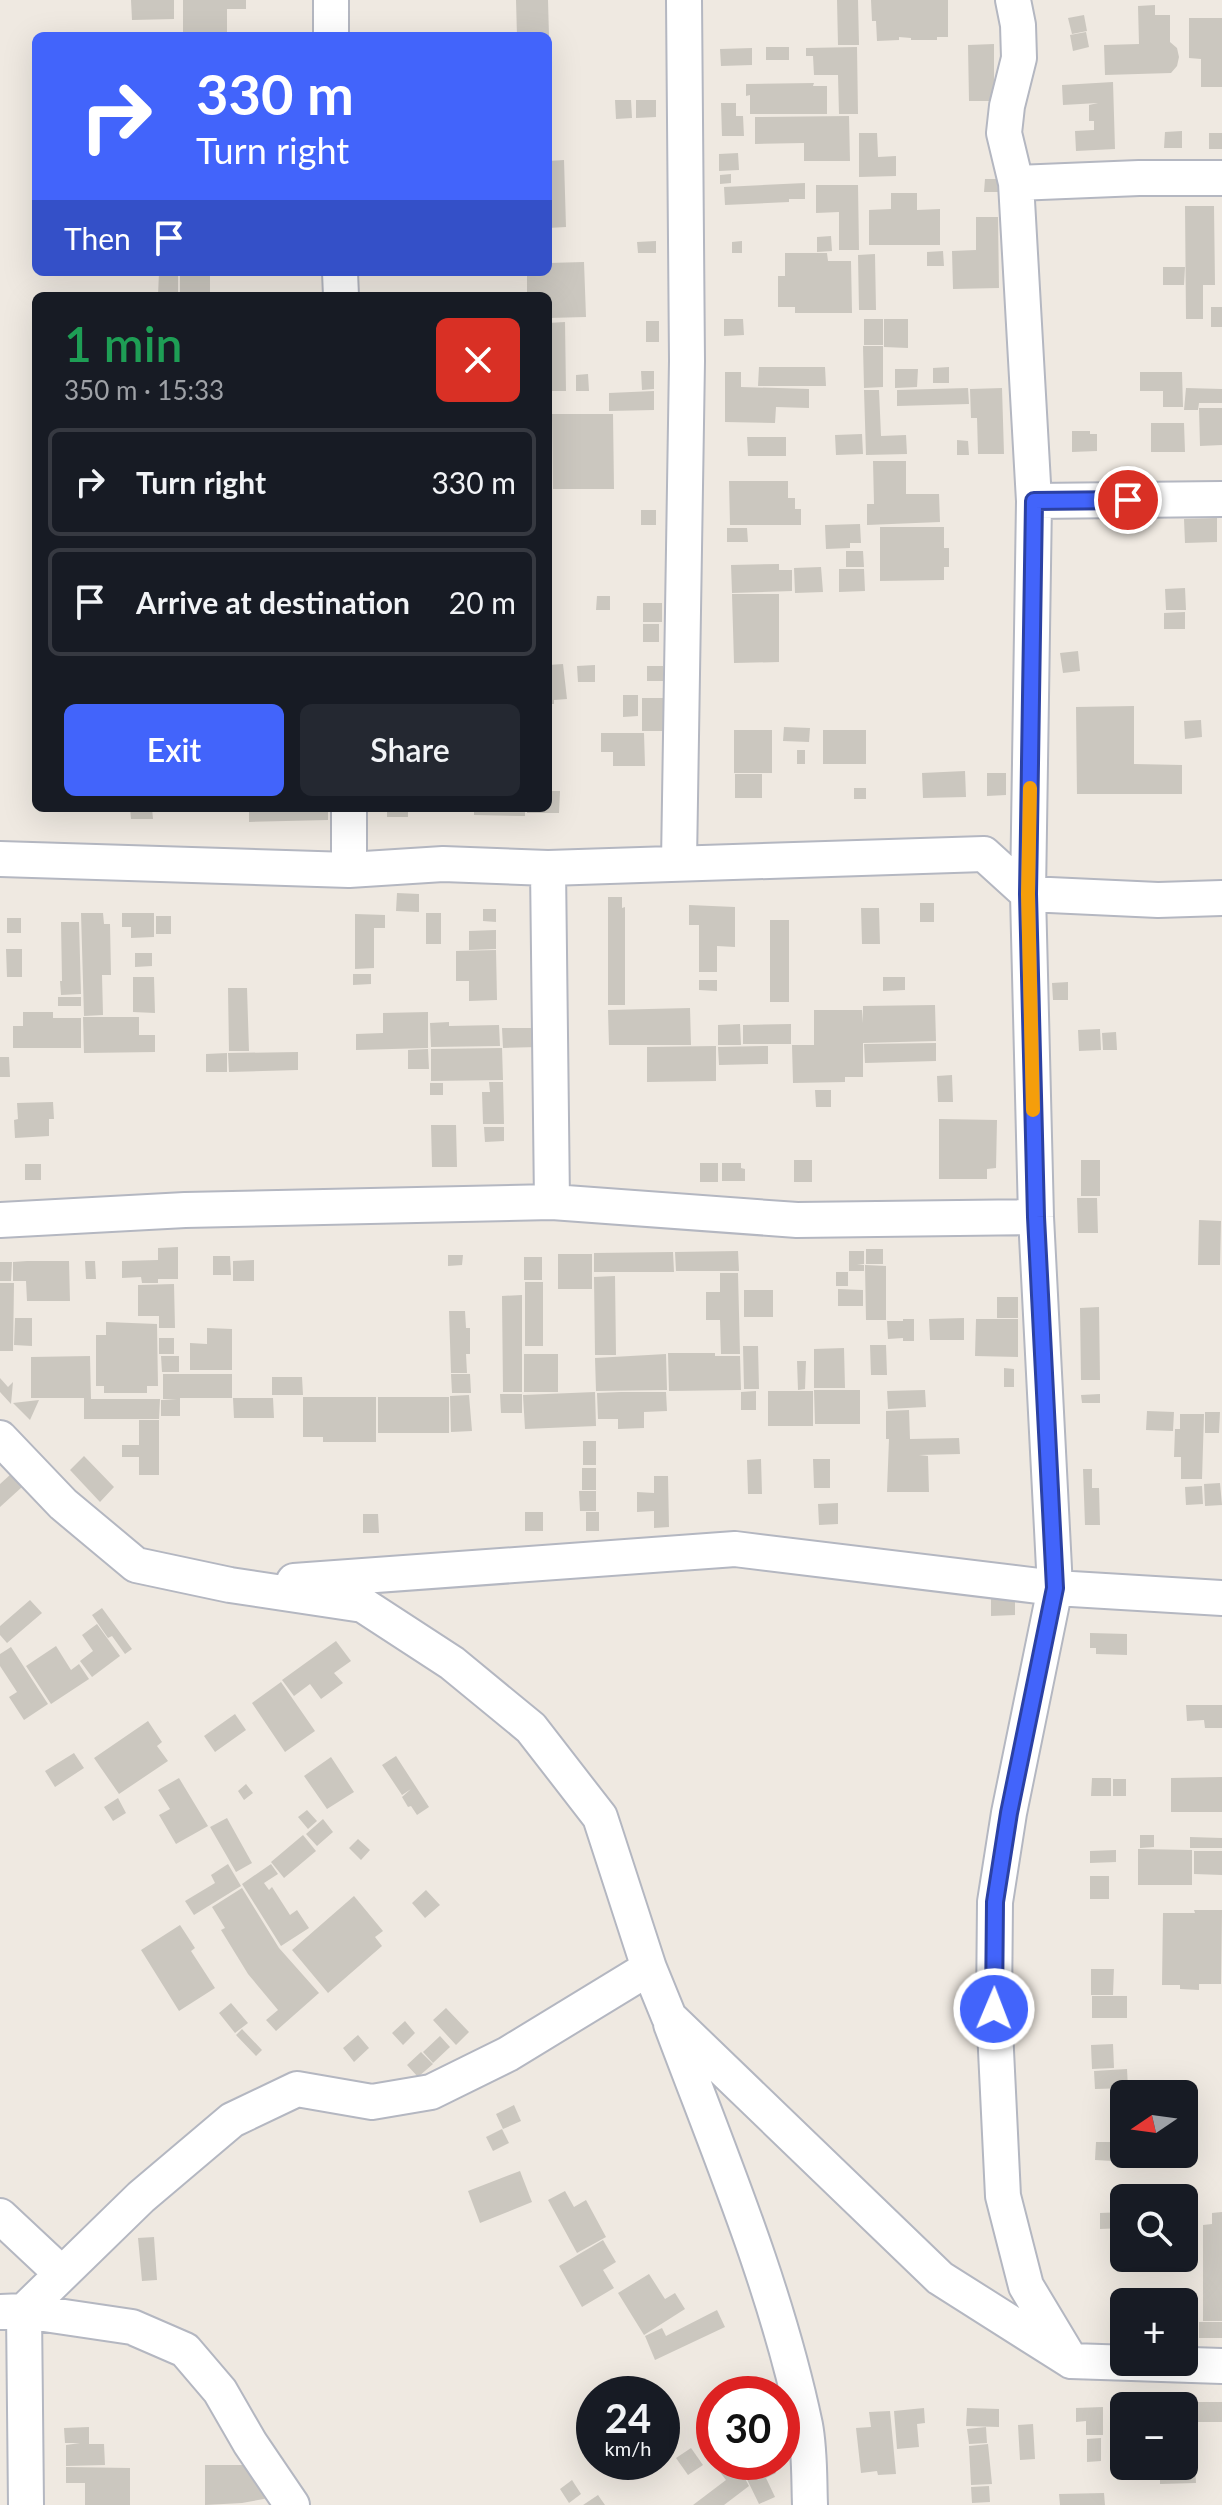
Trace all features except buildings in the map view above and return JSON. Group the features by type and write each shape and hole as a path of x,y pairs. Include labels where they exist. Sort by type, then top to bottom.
{"street":[{"path":"331,0 331,32"},
{"path":"679,862 687,361 684,0"},
{"path":"1013,0 1018,25 1019,58 1004,133 1016,183 1034,501 1028,894 1036,1217 1055,1588 1009,1813 995,1902 994,2009 1003,2196 1026,2286 1071,2361"},
{"path":"1016,183 1222,178"},
{"path":"1034,501 1222,499"},
{"path":"349,812 349,870"},
{"path":"0,844 0,859 349,870 443,864 548,868 984,854 1028,894 1158,900 1222,898"},
{"path":"548,868 552,1202"},
{"path":"0,1220 185,1210 552,1202 797,1220 1036,1217"},
{"path":"0,1438 63,1504 136,1565 230,1585 363,1605 452,1663 531,1728 600,1817 649,1968 742,2215 778,2321 805,2429 810,2505"},
{"path":"230,1585 735,1549 1055,1588 1222,1598"},
{"path":"12,2312 62,2274 141,2197 232,2120 297,2089 372,2102 431,2092 508,2054 649,1968"},
{"path":"669,2017 940,2278 1071,2361 1222,2366"},
{"path":"0,2216 62,2274"},
{"path":"12,2312 26,2505"},
{"path":"12,2312 132,2327 185,2350 220,2391 250,2443 292,2505"}],"slow traffic":[{"path":"1030,788 1028,894 1033,1110"}],"route":[{"path":"994,2009 995,1902 1009,1813 1055,1588 1036,1217 1028,894 1034,501 1128,500"}]}
